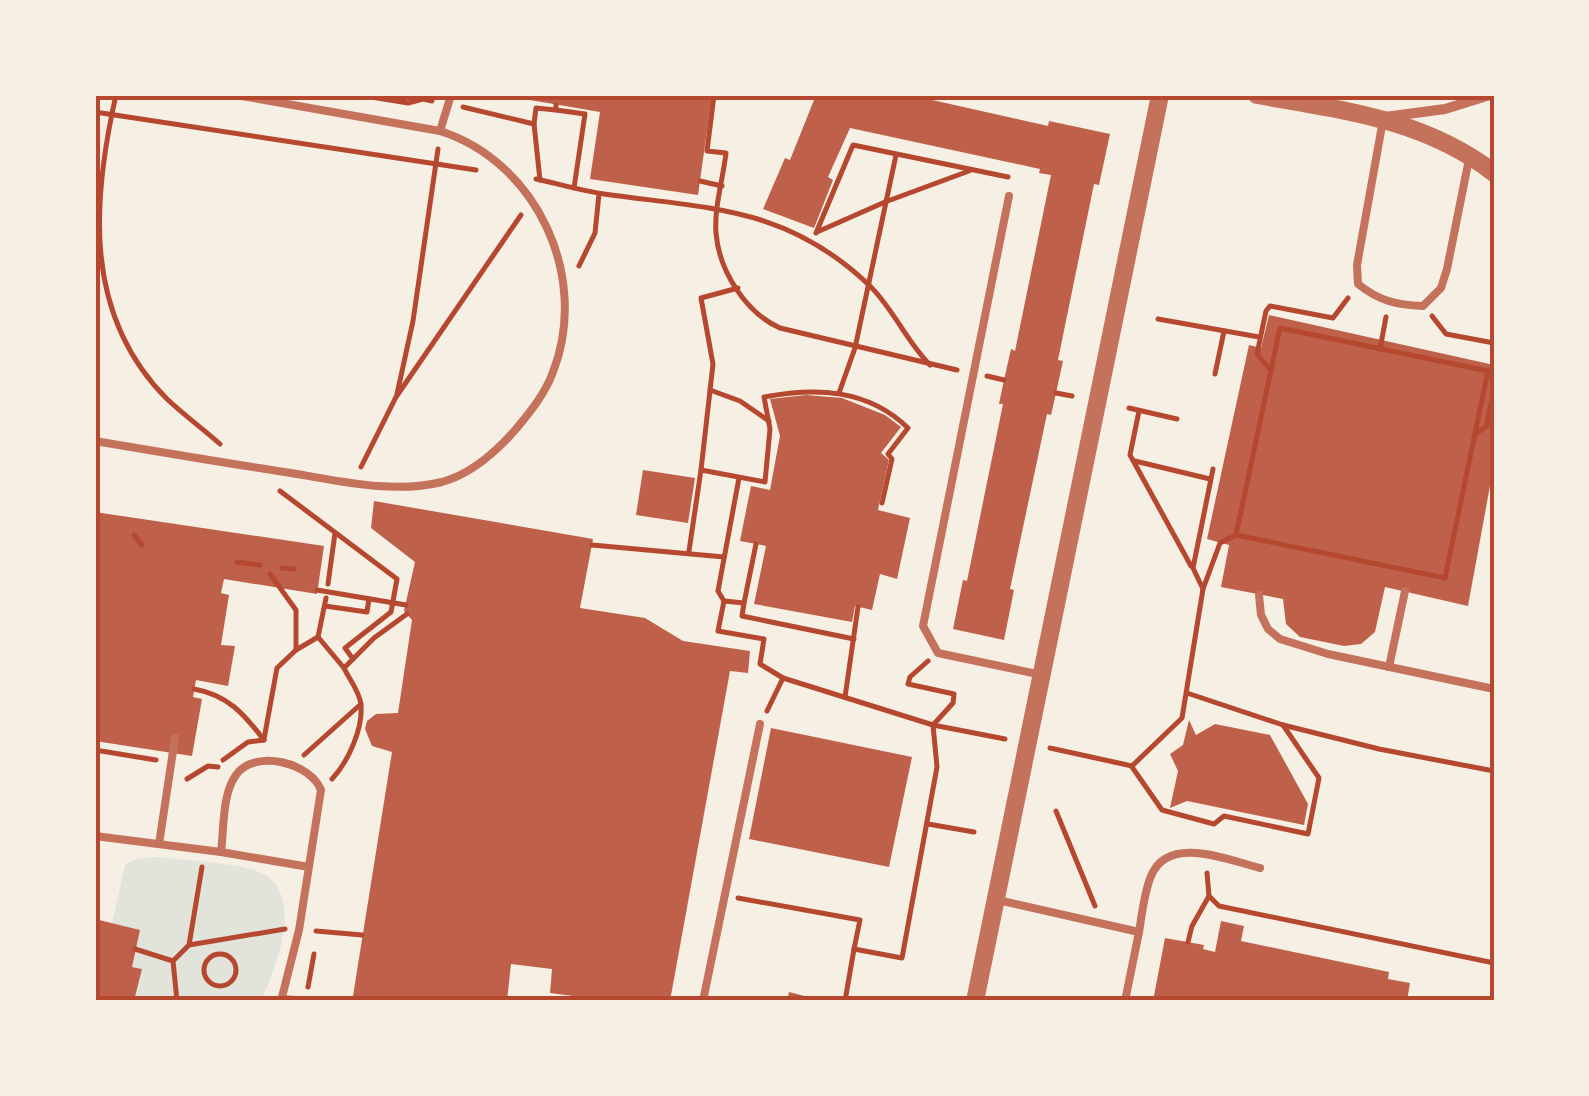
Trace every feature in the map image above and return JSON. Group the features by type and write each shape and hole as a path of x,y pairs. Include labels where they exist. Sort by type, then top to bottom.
{"street":[{"path":"975,1001 1160,95"},
{"path":"1257,95 1384,117 1470,155 1494,173"},
{"path":"1384,117 1445,109 1490,95"}],"lane":[{"path":"95,440 352,483 391,487 446,481 500,447 533,408 553,373 562,342 566,291 558,254 531,200 512,175 475,144 440,131 236,95"},
{"path":"440,131 450,99"},
{"path":"1384,117 1359,244 1358,284 1373,297 1391,304 1424,306 1441,288 1470,155"},
{"path":"1009,196 923,626 938,653 1043,676"},
{"path":"1389,666 1405,591"},
{"path":"1259,594 1261,615 1280,640 1494,689"},
{"path":"703,1001 760,724"},
{"path":"160,844 175,738"},
{"path":"221,852 234,776 246,765 260,761 311,772 321,790 299,930 282,1000 310,1001"},
{"path":"95,836 309,867"},
{"path":"1126,1001 1150,879 1166,858 1177,852 1191,852 1260,868"},
{"path":"996,899 1139,932"}],"path":[{"path":"116,95 103,151 99,255 107,294 122,332 168,400 248,467 397,579 391,612 345,648 353,659"},
{"path":"359,95 408,104 424,97 450,99 534,124"},
{"path":"714,95 707,150 726,153 716,234 748,308 780,328 972,373"},
{"path":"352,483 396,397 531,200 540,180 536,108 585,114 574,188"},
{"path":"95,112 512,175 599,194 762,218 812,240 868,284 930,364"},
{"path":"396,397 405,369 440,131"},
{"path":"812,240 852,145 1012,178 1009,196"},
{"path":"95,162 103,151"},
{"path":"840,392 855,348 896,155"},
{"path":"816,232 972,170"},
{"path":"700,181 722,186"},
{"path":"566,291 595,232 599,194"},
{"path":"1271,371 1256,354 1270,306 1333,318 1358,284"},
{"path":"688,552 713,364 701,298 738,288"},
{"path":"1380,348 1386,317"},
{"path":"1158,319 1259,337"},
{"path":"1132,766 1182,718 1202,589 1220,543 1236,534 1445,578 1488,371 1280,328 1236,534"},
{"path":"1215,374 1224,331"},
{"path":"1446,334 1494,343"},
{"path":"710,390 740,401 769,421"},
{"path":"1475,434 1486,427 1494,390"},
{"path":"701,470 766,482 769,421 764,397 798,391 840,392 870,403 908,428 888,454 892,460 882,504"},
{"path":"1056,392 1072,396"},
{"path":"1129,408 1176,419"},
{"path":"1139,411 1130,455 1202,589"},
{"path":"1133,461 1210,479"},
{"path":"1193,568 1213,470"},
{"path":"739,478 718,591 724,600 718,631 764,638 760,664"},
{"path":"1494,512 1494,523"},
{"path":"328,584 336,533"},
{"path":"134,534 142,545"},
{"path":"756,544 742,616 854,639"},
{"path":"592,545 724,558"},
{"path":"238,562 260,565"},
{"path":"282,568 294,570"},
{"path":"270,574 296,610 296,650"},
{"path":"317,590 406,605"},
{"path":"260,761 277,668 318,637 326,598"},
{"path":"325,606 367,612 369,599"},
{"path":"724,600 744,603"},
{"path":"845,697 858,607"},
{"path":"344,668 374,638 407,614"},
{"path":"318,637 344,668 361,704 350,752 337,775 321,790"},
{"path":"749,662 783,678 967,732"},
{"path":"854,949 902,958 937,767 933,725 952,703 954,694 908,684 910,676"},
{"path":"760,724 783,678"},
{"path":"194,689 214,693 239,709 264,740"},
{"path":"1187,693 1283,725 1378,749 1494,771"},
{"path":"295,766 314,744 361,704"},
{"path":"1212,842 1214,824 1224,816 1308,834 1320,778 1283,725"},
{"path":"216,781 218,767 228,754 248,742 264,740"},
{"path":"95,750 160,760"},
{"path":"1102,759 1132,766 1162,810 1214,824"},
{"path":"177,785 208,766 218,767"},
{"path":"1056,811 1102,923"},
{"path":"928,824 974,832"},
{"path":"190,945 204,849"},
{"path":"1188,942 1192,926 1209,896 1207,870"},
{"path":"725,895 860,920 845,1001"},
{"path":"1209,896 1219,906 1494,963"},
{"path":"172,961 190,945 281,929 362,935"},
{"path":"214,940 216,954"},
{"path":"136,949 172,961"},
{"path":"216,954 226,955 236,965 234,978 225,986 214,986 204,972 205,964 216,954"},
{"path":"172,961 177,1001"}],"shaded area":[{"path":"157,857 243,867 264,874 276,885 283,899 283,934 261,1001 134,1001 142,969 132,967 140,930 112,923 125,865 136,859"}],"building":[{"path":"501,95 712,95 698,195 590,179 600,112"},
{"path":"816,95 910,95 1048,126 1049,121 1110,134 1099,185 1094,184 1058,360 1063,361 1051,415 1047,414 1010,589 1014,590 1004,640 953,629 963,580 967,581 1003,404 999,404 1011,349 1015,351 1051,175 1039,173 1040,169 850,128 828,177 833,180 814,228 763,209 785,158 790,160"},
{"path":"1269,315 1494,365 1494,464 1468,606 1385,587 1375,632 1361,644 1344,646 1300,637 1286,624 1283,599 1221,587 1229,545 1207,539 1249,345 1261,348"},
{"path":"806,395 842,398 885,415 901,427 881,453 889,460 878,510 910,518 897,579 880,574 872,610 855,606 852,622 754,604 766,546 740,541 751,486 770,490 780,436 770,399"},
{"path":"643,470 695,478 688,523 636,515"},
{"path":"374,501 593,539 580,608 645,618 683,641 750,651 748,673 730,671 670,1001 611,1001 550,993 552,969 511,964 507,1001 386,1001 353,996 392,752 372,746 365,729 367,721 376,714 398,713 412,620 404,611 415,562 371,528"},
{"path":"95,512 324,546 317,594 224,579 221,593 229,595 221,645 235,646 228,686 196,680 193,697 202,699 192,756 95,741"},
{"path":"1189,720 1196,735 1215,724 1270,735 1308,804 1304,825 1187,801 1170,808 1178,771 1170,754 1183,745"},
{"path":"771,728 912,757 889,867 749,839"},
{"path":"95,919 140,930 132,967 142,969 134,1001 95,1001"},
{"path":"1221,921 1244,926 1241,941 1389,972 1388,979 1410,983 1407,1001 1153,1001 1165,938 1204,945 1203,949 1215,952"},
{"path":"789,992 820,1000 820,1001 787,1001"}]}
